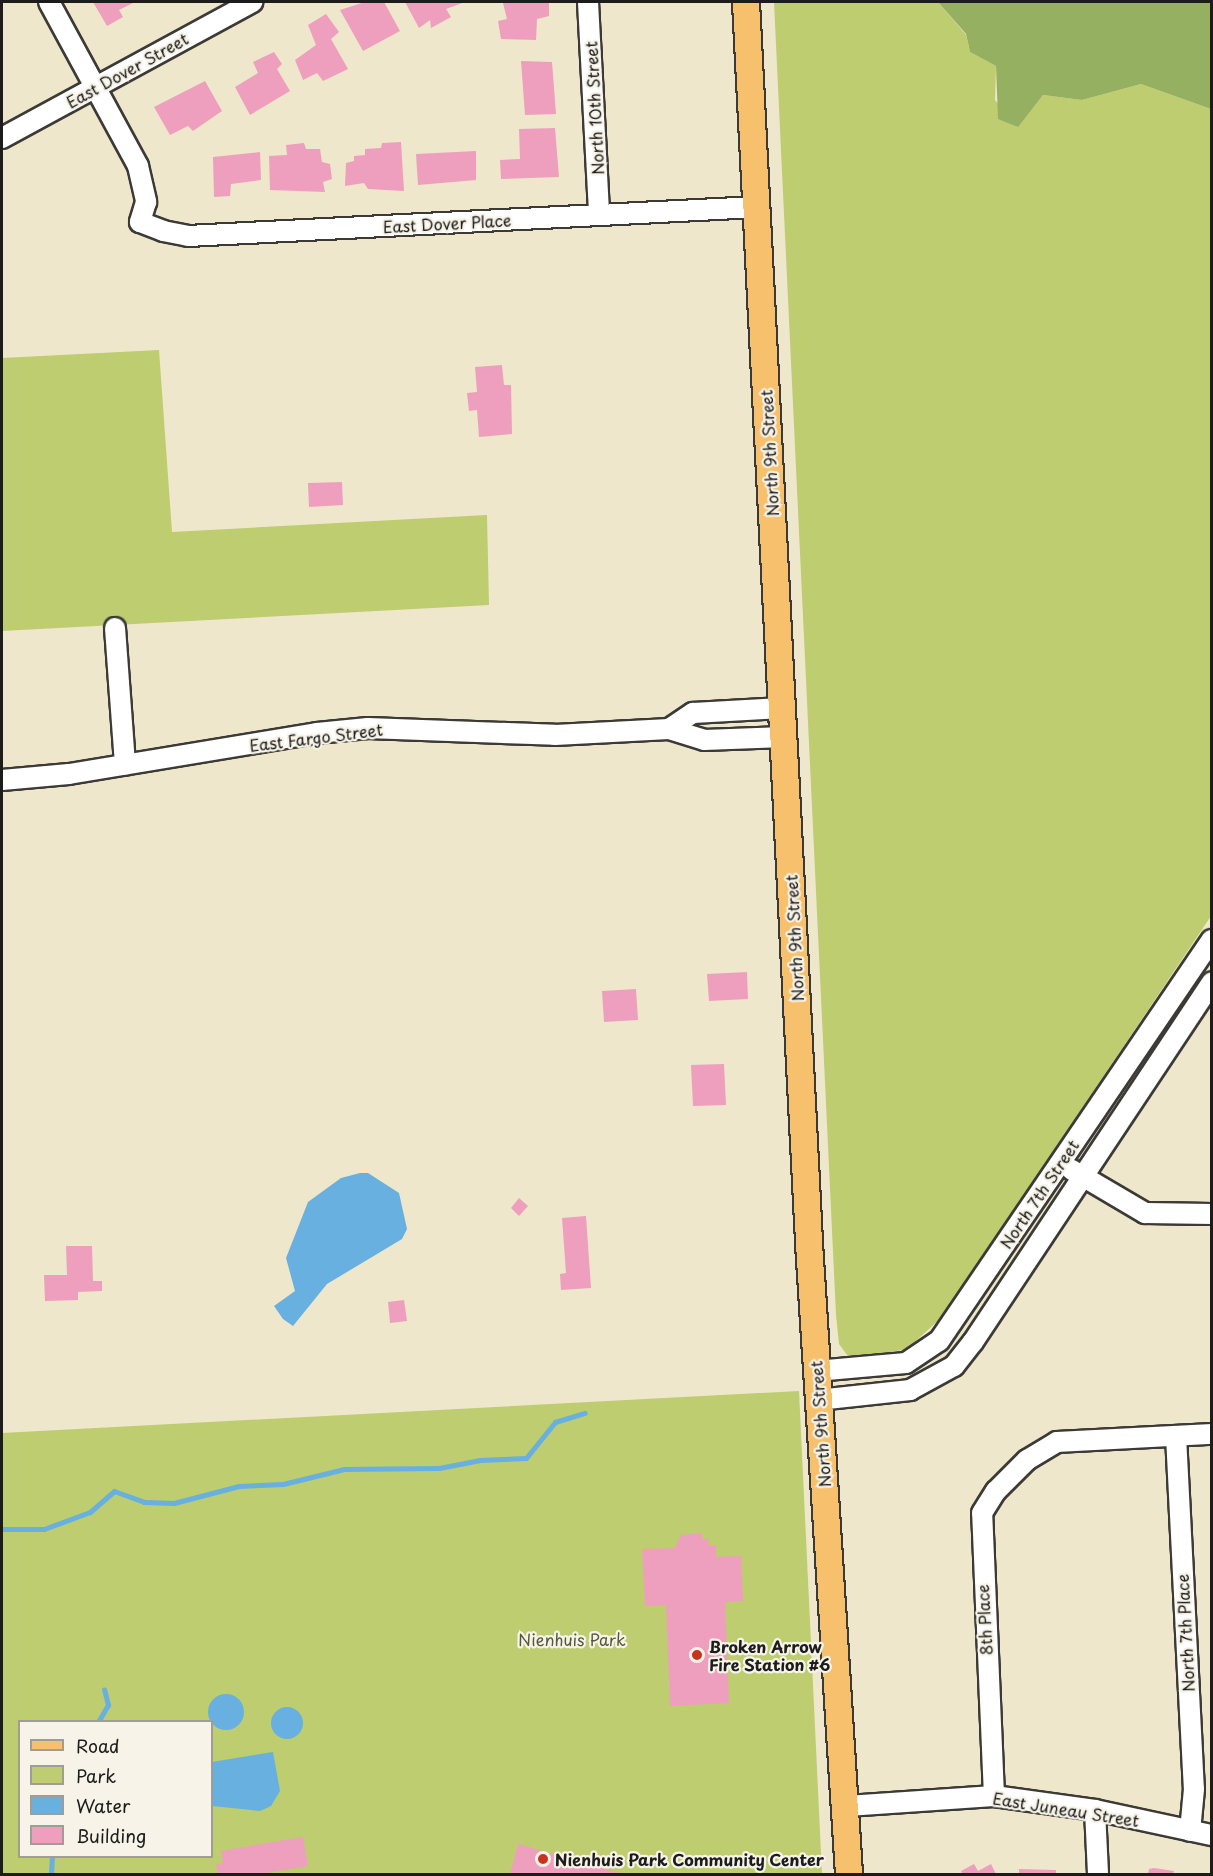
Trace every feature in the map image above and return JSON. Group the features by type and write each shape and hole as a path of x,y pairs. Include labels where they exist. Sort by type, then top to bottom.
{"main road":[{"name":"North 9th Street","path":"746,2 816,1371 847,1806 849,1875"}],"street":[{"path":"49,2 95,88"},
{"name":"East Dover Street","path":"2,138 253,2"},
{"name":"North 10th Street","path":"588,2 599,215"},
{"name":"East Dover Place","path":"95,88 138,166 146,202 140,222 188,236 756,207"},
{"path":"115,628 124,765"},
{"name":"East Fargo Street","path":"669,729 700,712 782,708"},
{"name":"East Fargo Street","path":"2,780 124,765 317,733 368,728 555,735 669,729 704,740 784,737"},
{"name":"North 7th Street","path":"816,1371 893,1366 930,1351 950,1328 1212,940"},
{"name":"North 7th Street","path":"818,1400 910,1390 954,1366 1212,982"},
{"path":"1060,1162 1145,1213 1212,1214"},
{"name":"8th Place","path":"994,1796 982,1513 996,1491 1027,1460 1056,1442 1212,1434"},
{"name":"North 7th Place","path":"1176,1436 1194,1789 1190,1831"},
{"name":"East Juneau Street","path":"847,1806 994,1796 1095,1810 1212,1835"},
{"path":"1095,1810 1098,1875"}],"green space":[{"path":"774,2 938,2 966,35 970,52 996,66 995,100 1017,127 1043,95 1082,100 1141,84 1211,109 1211,916 942,1317 907,1349 860,1358 848,1356 839,1344 836,1315"},
{"path":"938,2 1211,2 1211,109 1141,84 1082,100 1043,95 1018,127 998,119 996,66 970,52 966,34"},
{"path":"159,350 172,532 487,515 489,605 2,631 2,358"},
{"name":"Nienhuis Park","path":"799,1391 822,1874 2,1874 2,1433"}],"water":[{"path":"368,1173 399,1193 407,1229 402,1239 327,1284 293,1326 283,1319 274,1306 295,1291 286,1258 308,1202 341,1178"},
{"path":"226,1694 233,1696 242,1705 244,1712 242,1719 233,1728 226,1730 219,1728 210,1719 208,1712 210,1705 219,1696"},
{"path":"287,1707 298,1712 303,1723 298,1734 287,1739 276,1734 271,1723 276,1712"},
{"path":"273,1752 280,1791 271,1806 260,1811 213,1806 213,1762"}],"building":[{"path":"93,2 135,2 119,10 123,17 107,26"},
{"path":"365,2 384,2 400,31 363,51 340,10"},
{"path":"405,2 465,2 446,9 451,17 431,28 430,20 419,28"},
{"path":"549,2 549,16 537,19 536,40 501,39 498,21 507,19 503,3"},
{"path":"326,14 339,32 331,39 348,69 323,81 317,73 303,80 295,60 316,45 308,25"},
{"path":"274,52 282,64 277,69 290,91 250,115 235,87 258,73 253,62"},
{"path":"521,61 552,62 556,114 525,115"},
{"path":"205,81 222,111 193,131 188,126 170,135 154,107"},
{"path":"555,128 559,177 501,179 500,160 520,159 519,129"},
{"path":"401,142 404,191 368,189 364,183 345,186 346,163 354,161 354,156 365,155 365,149 381,148 382,143"},
{"path":"304,143 306,149 320,149 322,162 330,164 332,179 323,182 325,192 270,190 269,156 287,155 286,145"},
{"path":"476,151 476,180 418,185 416,154"},
{"path":"260,152 261,180 231,184 230,196 214,197 213,157"},
{"path":"502,365 504,385 511,385 512,434 479,437 477,410 469,411 467,393 477,392 475,367"},
{"path":"342,482 343,505 309,507 308,483"},
{"path":"747,972 748,999 709,1001 707,974"},
{"path":"636,989 638,1020 604,1022 602,991"},
{"path":"724,1064 726,1105 693,1106 691,1065"},
{"path":"519,1198 528,1206 519,1216 511,1208"},
{"path":"586,1216 591,1288 561,1290 560,1274 566,1273 562,1218"},
{"path":"66,1246 92,1246 93,1281 102,1281 102,1291 78,1292 78,1300 45,1301 44,1275 67,1275"},
{"path":"404,1300 407,1321 390,1323 388,1302"},
{"name":"Broken Arrow Fire Station #6","path":"702,1533 702,1539 708,1539 709,1545 716,1545 716,1557 741,1556 743,1601 725,1602 729,1703 670,1706 666,1605 645,1606 642,1549 675,1548 681,1535"},
{"path":"303,1837 308,1866 259,1874 218,1874 216,1864 223,1863 221,1851"},
{"name":"Nienhuis Park Community Center","path":"518,1844 623,1874 510,1874"},
{"path":"974,1864 978,1871 991,1864 996,1874 962,1874 961,1871"},
{"path":"1019,1869 1056,1870 1056,1874 1019,1874"},
{"path":"1149,1869 1174,1871 1173,1874 1148,1874"}],"waterway":[{"path":"2,1529 44,1529 90,1512 114,1491 144,1502 174,1503 239,1486 283,1484 344,1469 439,1468 480,1460 526,1458 555,1422 585,1413"},
{"path":"99,1720 108,1705 104,1689"},
{"path":"51,1874 52,1858"}],"place":[{"name":"Broken Arrow Fire Station #6","path":"697,1655"},
{"name":"Nienhuis Park Community Center","path":"543,1859"}]}
